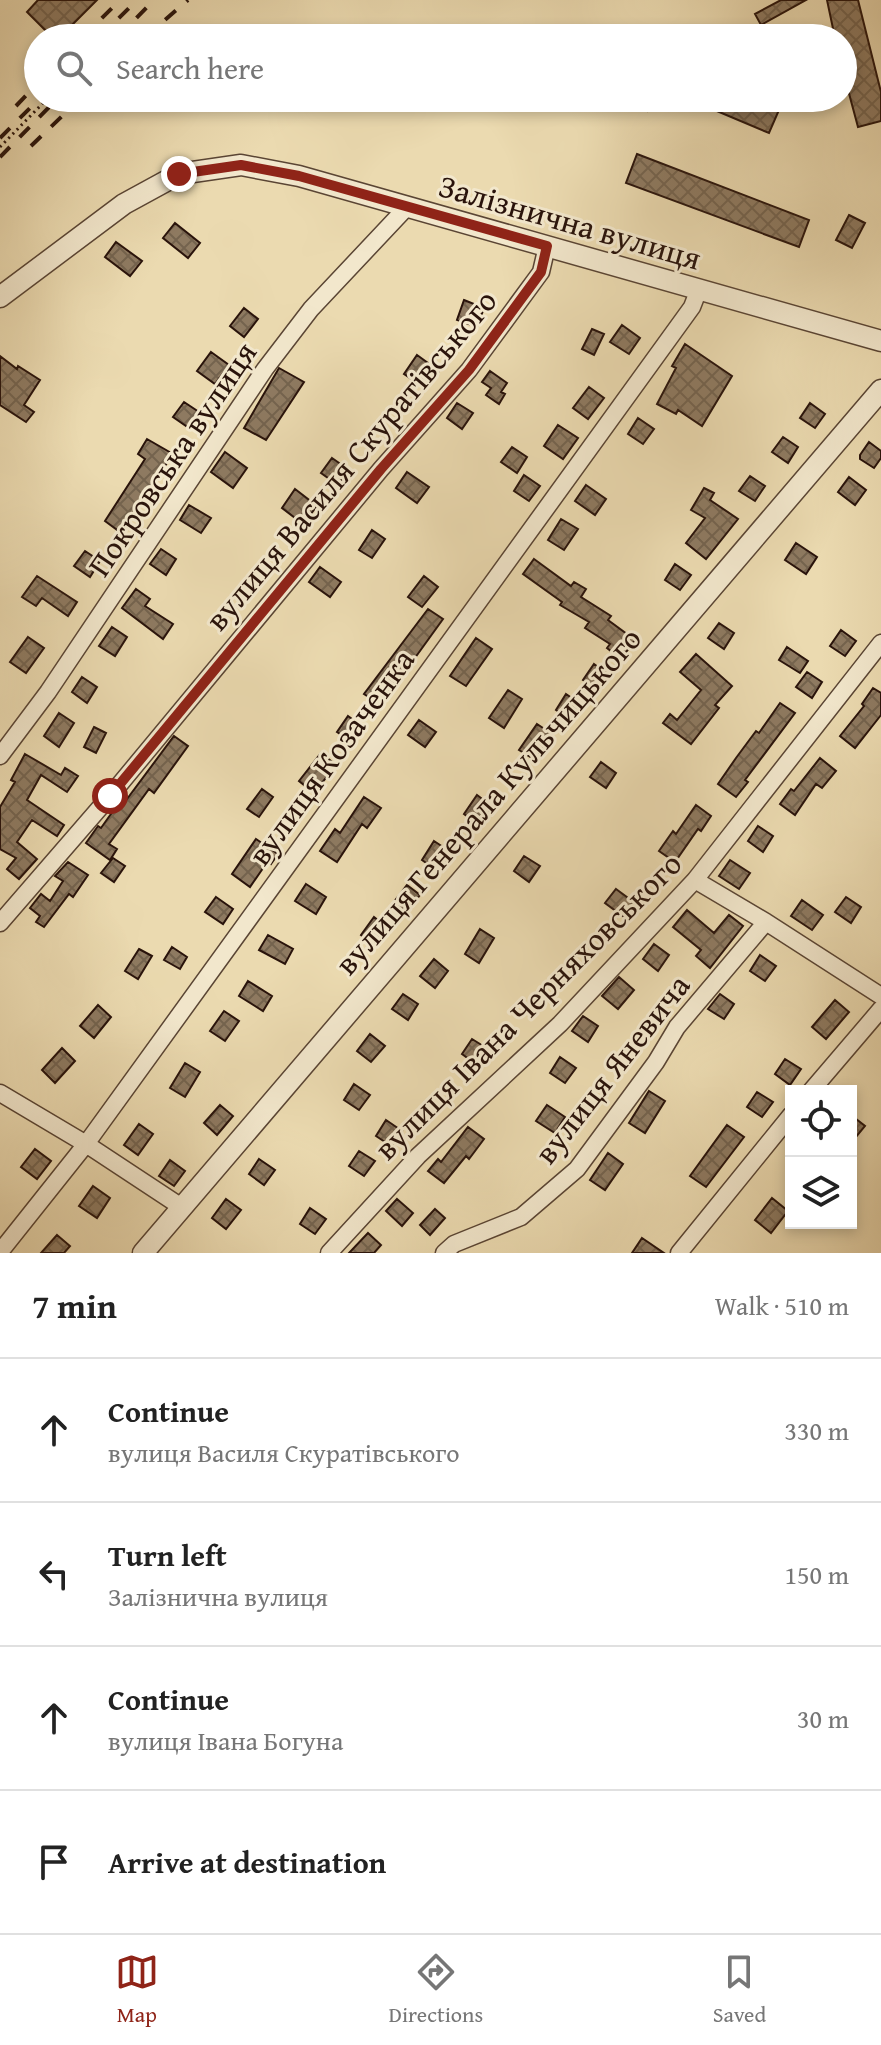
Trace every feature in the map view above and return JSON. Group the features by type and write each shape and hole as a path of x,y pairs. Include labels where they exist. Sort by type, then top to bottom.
{"street":[{"name":"Залізнична вулиця","path":"0,297 124,204 179,174 241,165 299,176 881,341"},
{"name":"Покровська вулиця","path":"0,756 57,679 265,369 311,309 407,207"},
{"name":"вулиця Василя Скуратівського","path":"0,923 110,796 371,481 469,370 541,272 547,246"},
{"name":"вулиця Козаченка","path":"0,1252 86,1144 692,307 699,289"},
{"name":"вулиця Генерала Кульчицького","path":"143,1253 180,1206 881,390"},
{"name":"вулиця Івана Черняховського","path":"329,1253 418,1156 560,1024 695,880 881,643"},
{"path":"695,880 881,996"},
{"name":"вулиця Яневича","path":"444,1253 454,1244 521,1217 577,1169 656,1062 677,1027 766,922"},
{"path":"816,1085 881,1009"},
{"path":"0,1093 86,1144 180,1206"},
{"path":"679,1253 785,1122"}],"path":[{"path":"0,147 34,112"}],"building":[{"path":"38,0 97,0 73,24 39,24 27,12"},
{"path":"781,0 806,0 763,24 755,14"},
{"path":"827,0 858,0 881,92 881,121 858,127 854,112 857,112 857,24 832,24"},
{"path":"719,112 778,112 769,133"},
{"path":"637,154 809,220 799,247 626,183"},
{"path":"849,215 865,223 852,248 836,240"},
{"path":"175,223 200,243 188,258 163,238"},
{"path":"116,242 142,261 130,276 105,257"},
{"path":"464,300 484,308 477,327 457,320"},
{"path":"244,308 258,319 244,337 230,326"},
{"path":"622,325 640,338 629,354 610,342"},
{"path":"592,329 604,334 594,355 582,349"},
{"path":"685,344 732,376 702,426 678,410 676,414 657,404 676,368 672,366"},
{"path":"211,352 229,365 215,384 197,371"},
{"path":"417,355 439,371 426,389 404,374"},
{"path":"0,356 17,369 18,366 40,380 24,405 34,412 26,422 0,405"},
{"path":"279,368 304,382 266,440 244,428"},
{"path":"490,371 507,383 501,392 505,394 499,404 486,395 491,388 482,382"},
{"path":"589,387 604,398 588,419 573,408"},
{"path":"184,402 199,412 189,428 173,417"},
{"path":"457,403 473,413 462,429 447,418"},
{"path":"810,403 825,414 815,428 800,418"},
{"path":"638,418 654,429 643,444 628,434"},
{"path":"558,425 578,438 563,459 544,446"},
{"path":"783,437 798,447 788,463 772,452"},
{"path":"147,439 173,454 120,532 105,521 145,459 138,454"},
{"path":"869,442 881,451 881,458 874,468 860,459"},
{"path":"512,447 527,457 517,473 501,462"},
{"path":"225,452 247,468 233,488 211,472"},
{"path":"332,458 349,470 338,485 321,473"},
{"path":"407,472 429,487 417,503 396,488"},
{"path":"524,475 540,486 529,501 514,491"},
{"path":"750,476 765,486 755,501 739,491"},
{"path":"849,477 866,490 855,505 838,492"},
{"path":"586,485 606,499 595,515 575,501"},
{"path":"704,488 714,493 710,500 738,519 706,559 686,543 705,518 691,510"},
{"path":"295,489 317,506 303,524 282,508"},
{"path":"189,505 211,518 201,533 180,520"},
{"path":"561,519 578,529 564,550 548,540"},
{"path":"372,530 385,539 372,558 359,550"},
{"path":"796,543 817,557 806,574 785,560"},
{"path":"161,549 176,559 166,575 150,564"},
{"path":"85,551 100,561 90,577 74,566"},
{"path":"534,559 571,586 574,582 586,589 581,597 611,616 608,620 635,640 621,659 607,648 610,644 585,628 589,622 560,605 562,602 523,574"},
{"path":"675,564 691,575 680,590 665,580"},
{"path":"320,567 341,582 330,597 309,582"},
{"path":"37,576 77,602 68,616 42,598 36,606 22,597"},
{"path":"424,576 438,587 422,607 408,597"},
{"path":"136,589 150,599 145,606 173,624 163,639 122,608"},
{"path":"428,609 443,619 381,705 364,694"},
{"path":"719,623 734,633 724,649 708,638"},
{"path":"112,627 127,637 115,656 99,646"},
{"path":"841,630 856,641 845,656 830,646"},
{"path":"28,637 44,648 26,673 10,662"},
{"path":"476,638 492,649 466,686 450,676"},
{"path":"787,647 808,661 800,673 779,660"},
{"path":"696,654 732,686 715,705 719,708 691,744 663,723 670,714 677,720 701,690 680,672"},
{"path":"594,664 609,675 598,690 583,680"},
{"path":"807,672 822,682 812,698 796,687"},
{"path":"82,677 97,687 87,703 72,692"},
{"path":"873,688 881,693 881,715 855,748 840,736 864,706 862,704"},
{"path":"508,690 522,699 504,728 489,718"},
{"path":"566,694 582,705 571,720 556,710"},
{"path":"780,703 795,713 745,780 748,782 736,797 718,784"},
{"path":"59,713 74,723 59,747 44,736"},
{"path":"348,716 363,727 352,742 337,732"},
{"path":"419,720 436,732 425,747 408,735"},
{"path":"537,724 552,734 535,760 519,750"},
{"path":"94,727 106,733 96,753 84,747"},
{"path":"174,736 188,746 154,793 149,789 109,844 117,849 110,860 86,843 123,797 127,799"},
{"path":"321,753 336,765 314,793 299,781"},
{"path":"25,754 61,775 65,768 78,776 67,792 41,775 27,800 64,825 57,836 32,820 17,842 37,859 19,879 7,869 16,858 0,849 0,807 15,782 11,780"},
{"path":"820,758 836,771 822,788 816,784 795,815 780,804"},
{"path":"601,762 616,773 606,788 590,777"},
{"path":"262,789 273,797 259,817 247,809"},
{"path":"477,795 493,807 479,825 464,814"},
{"path":"364,797 381,808 367,828 362,824 337,862 320,851 335,829 340,833"},
{"path":"696,805 711,816 675,862 659,851 673,831 676,834"},
{"path":"758,826 773,836 763,852 748,841"},
{"path":"256,839 278,854 271,864 268,861 250,887 232,874"},
{"path":"434,841 452,853 439,872 422,860"},
{"path":"524,856 540,866 529,882 514,871"},
{"path":"113,858 125,866 114,882 101,873"},
{"path":"730,860 750,873 739,889 719,876"},
{"path":"68,862 88,875 73,897 69,894 44,927 36,922 40,916 30,908 41,894 50,901 63,881 55,876"},
{"path":"306,884 326,897 316,914 295,901"},
{"path":"407,885 420,895 406,913 393,903"},
{"path":"616,889 639,906 628,920 605,903"},
{"path":"216,897 233,909 223,924 205,912"},
{"path":"846,897 861,907 851,923 835,912"},
{"path":"802,900 823,915 812,930 791,916"},
{"path":"687,910 714,933 729,915 743,926 710,968 696,956 701,950 673,927"},
{"path":"374,917 389,929 375,946 361,935"},
{"path":"480,929 494,938 479,963 465,954"},
{"path":"268,935 293,949 285,964 259,950"},
{"path":"654,944 669,955 658,971 643,959"},
{"path":"172,947 187,957 180,969 164,960"},
{"path":"139,949 152,956 138,979 125,971"},
{"path":"760,955 776,966 765,981 750,971"},
{"path":"434,959 448,971 435,988 420,976"},
{"path":"619,977 634,990 618,1009 602,996"},
{"path":"248,981 272,996 263,1011 239,996"},
{"path":"403,994 418,1004 408,1020 392,1009"},
{"path":"720,994 734,1004 724,1019 708,1009"},
{"path":"835,1000 849,1012 826,1039 812,1027"},
{"path":"98,1005 111,1017 94,1038 80,1026"},
{"path":"224,1011 239,1021 225,1041 210,1031"},
{"path":"583,1016 598,1026 588,1042 572,1031"},
{"path":"370,1034 385,1046 371,1062 357,1051"},
{"path":"472,1039 488,1049 477,1065 462,1054"},
{"path":"62,1048 75,1061 55,1083 42,1070"},
{"path":"560,1057 576,1068 565,1083 550,1073"},
{"path":"785,1059 801,1069 790,1085 775,1074"},
{"path":"185,1063 200,1072 185,1097 170,1088"},
{"path":"354,1084 370,1095 359,1110 344,1100"},
{"path":"649,1091 665,1101 645,1133 629,1123"},
{"path":"757,1092 773,1102 762,1117 747,1107"},
{"path":"220,1105 233,1116 217,1135 204,1123"},
{"path":"547,1105 565,1117 555,1133 536,1121"},
{"path":"386,1120 402,1131 391,1146 376,1136"},
{"path":"857,1120 865,1126 857,1136"},
{"path":"139,1124 153,1134 138,1155 124,1145"},
{"path":"727,1125 744,1137 706,1187 690,1176"},
{"path":"468,1127 484,1139 444,1183 428,1171 438,1159 441,1162"},
{"path":"35,1149 51,1161 37,1179 21,1167"},
{"path":"359,1151 375,1161 364,1176 349,1166"},
{"path":"608,1153 623,1164 605,1190 590,1180"},
{"path":"259,1159 275,1170 264,1185 249,1174"},
{"path":"170,1160 185,1171 174,1186 159,1176"},
{"path":"93,1186 110,1198 97,1218 79,1206"},
{"path":"772,1198 785,1209 785,1215 771,1233 755,1220"},
{"path":"226,1199 241,1210 226,1229 212,1218"},
{"path":"397,1199 413,1213 402,1226 386,1211"},
{"path":"310,1208 326,1219 315,1234 300,1224"},
{"path":"435,1209 445,1218 430,1235 420,1225"},
{"path":"368,1233 381,1245 374,1253 349,1253"},
{"path":"57,1235 70,1246 64,1253 41,1253"},
{"path":"642,1238 664,1253 632,1253"}],"railway":[{"path":"96,24 120,0"},
{"path":"113,24 137,0"},
{"path":"131,24 154,0"},
{"path":"160,24 188,0"},
{"path":"16,106 24,98"},
{"path":"0,138 26,112"},
{"path":"0,157 44,112"},
{"path":"31,146 66,112"}],"route":[{"path":"110,796 381,469 469,370 541,272 547,246 299,176 241,165 179,174"}]}
